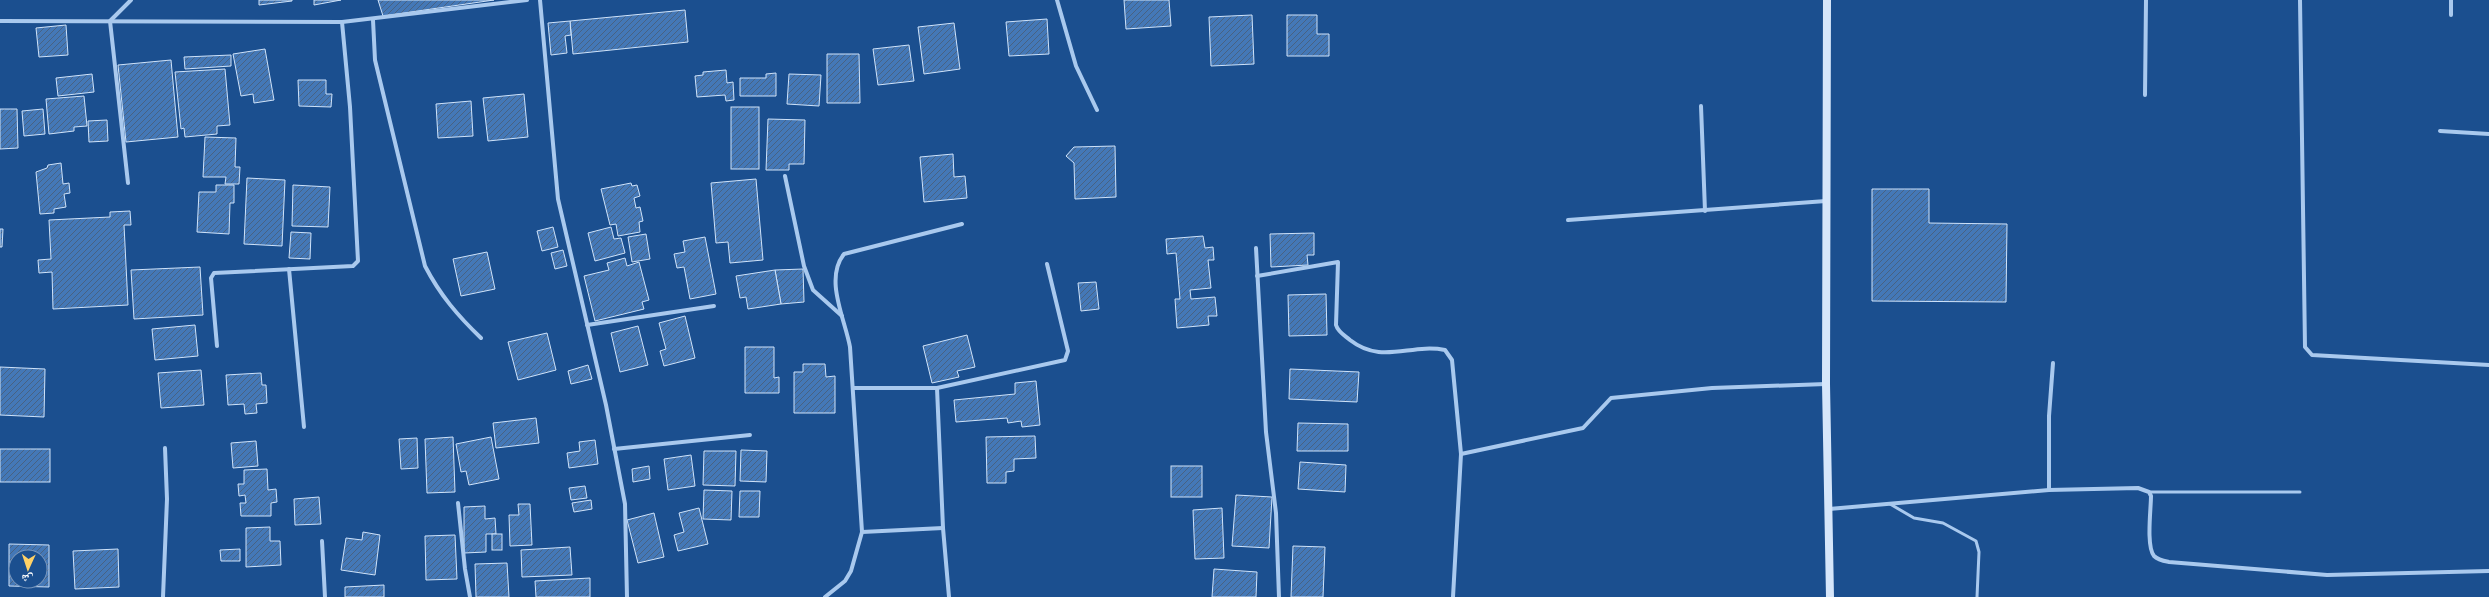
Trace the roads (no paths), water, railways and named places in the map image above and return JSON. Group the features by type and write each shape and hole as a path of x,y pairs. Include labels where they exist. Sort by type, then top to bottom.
{"street":[{"path":"110,21 131,0"},
{"path":"0,21 342,22 373,20 526,0"},
{"path":"540,0 558,199 587,325 625,504 627,597"},
{"path":"1057,0 1076,66 1097,110"},
{"path":"1827,0 1826,384 1830,597"},
{"path":"2145,95 2146,0"},
{"path":"2300,0 2305,347 2312,355 2489,364"},
{"path":"2451,0 2451,14"},
{"path":"373,20 375,60 425,266 438,290 456,314 481,338"},
{"path":"110,21 128,183"},
{"path":"217,346 212,275 216,272 353,266 359,258 350,107 342,22"},
{"path":"1701,106 1705,211"},
{"path":"2440,131 2489,134"},
{"path":"785,176 804,266 813,290 842,316"},
{"path":"1568,220 1826,201"},
{"path":"825,597 845,581 851,571 862,532 850,347 847,329 842,316 836,279 838,262 844,254 962,224"},
{"path":"1256,248 1266,432 1276,513 1279,597"},
{"path":"1257,276 1338,262 1336,324 1338,330 1362,349 1379,353 1424,348 1445,350 1452,360 1461,454 1453,597"},
{"path":"853,388 937,388 1065,360 1068,351 1047,264"},
{"path":"289,269 304,427"},
{"path":"587,325 714,306"},
{"path":"2049,490 2049,416 2054,363"},
{"path":"1461,454 1583,428 1611,398 1712,388 1826,384"},
{"path":"937,388 943,528 949,597"},
{"path":"614,449 750,435"},
{"path":"163,597 167,499 165,448"},
{"path":"1829,509 2049,490 2138,488 2149,492 2151,496 2150,534 2152,551 2155,557 2165,561 2327,575 2489,571"},
{"path":"458,503 465,569 470,597"},
{"path":"862,532 943,528"},
{"path":"322,541 325,597"}],"lane":[{"path":"2149,492 2300,492"},
{"path":"1890,504 1914,518 1943,523 1976,541 1978,552 1977,597"}]}
